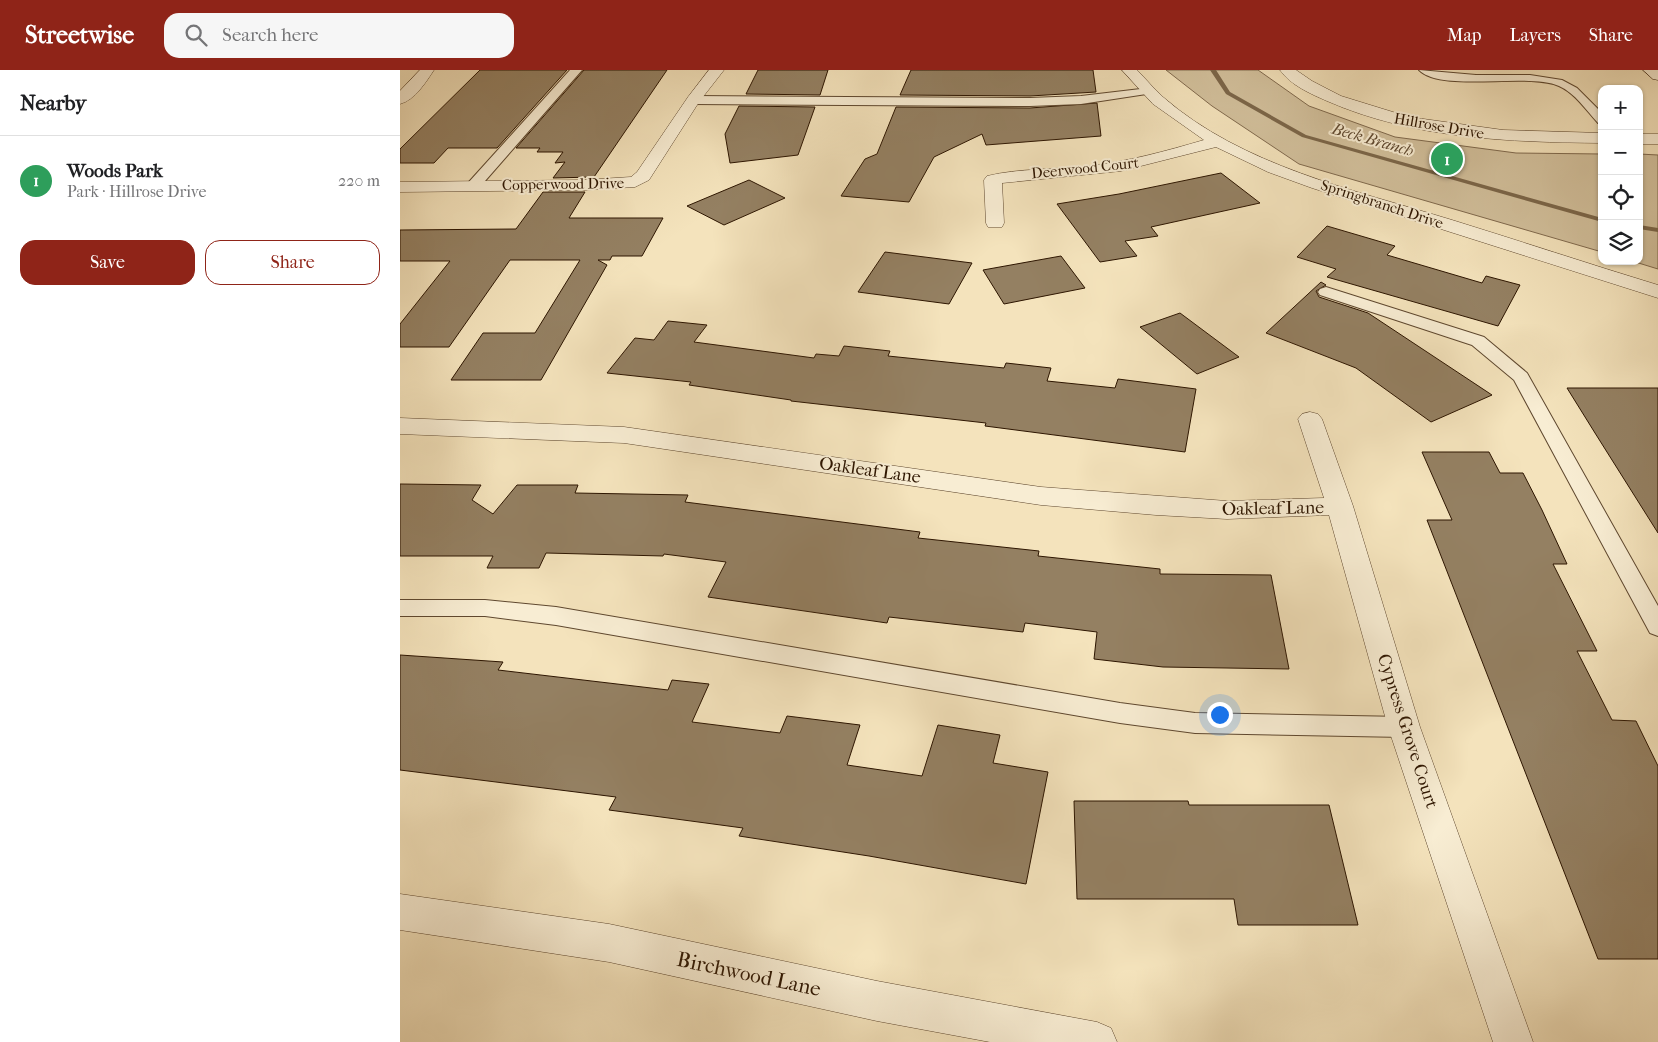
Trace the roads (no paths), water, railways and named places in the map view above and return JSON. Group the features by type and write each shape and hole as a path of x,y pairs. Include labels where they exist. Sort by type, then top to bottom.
{"street":[{"path":"400,99 419,82 427,70"},
{"name":"Copperwood Drive","path":"472,186 584,185 635,182 643,176 694,100 717,70"},
{"name":"Springbranch Drive","path":"1129,70 1168,109 1218,142 1288,173 1658,292"},
{"name":"Hillrose Drive","path":"1287,70 1307,85 1361,109 1429,127 1505,136 1598,138"},
{"path":"1650,70 1658,76"},
{"path":"1643,138 1658,139"},
{"name":"Deerwood Court","path":"995,223 993,180 1010,175 1067,173 1134,165 1218,142"},
{"path":"400,187 472,186"},
{"name":"Cypress Grove Court","path":"1310,419 1340,506 1404,727 1513,1042"},
{"name":"Oakleaf Lane","path":"400,426 624,435 1041,496 1156,506 1227,510 1340,506"},
{"name":"Birchwood Lane","path":"400,912 609,943 877,1001 1097,1042"}],"lane":[{"path":"472,186 576,70"},
{"path":"1425,70 1443,76 1534,77 1555,81 1568,87 1598,116"},
{"path":"694,100 1030,102 1081,100 1149,91"},
{"path":"1326,292 1478,341 1521,377 1658,627"},
{"path":"400,608 485,608 556,616 1120,713 1195,723 1404,727"}],"waterway":[{"name":"Beck Branch","path":"1213,70 1228,93 1304,136 1598,219"},
{"name":"Beck Branch","path":"1643,228 1658,230"}],"place":[{"name":"Woods Park","path":"1447,159"}]}
